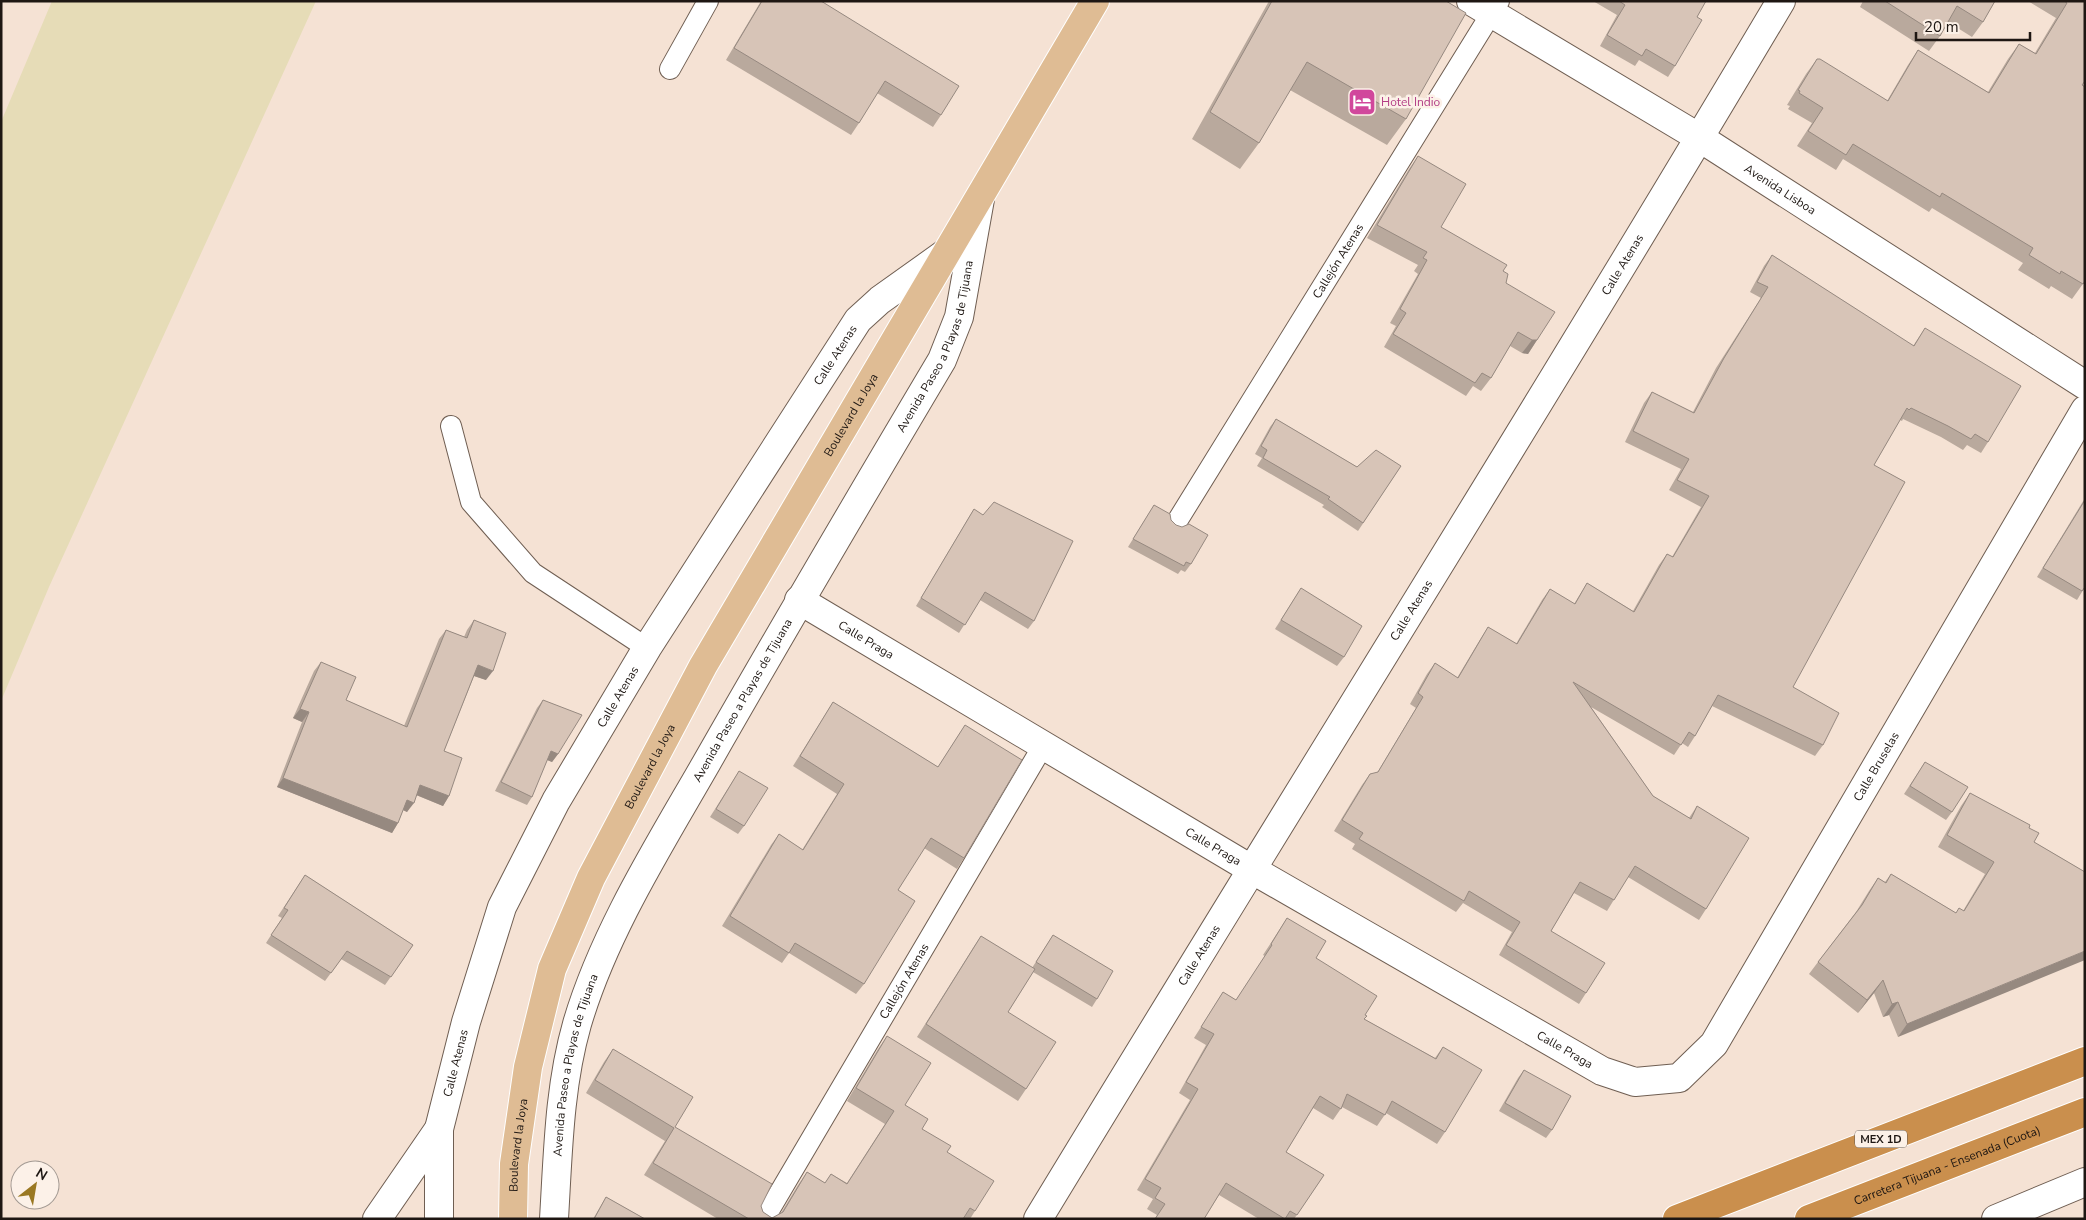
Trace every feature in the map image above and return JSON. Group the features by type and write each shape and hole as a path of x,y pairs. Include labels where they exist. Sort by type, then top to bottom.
{"highway":[{"name":"MEX 1D","path":"1677,1219 2085,1061"},
{"name":"Carretera Tijuana - Ensenada (Cuota)","path":"1809,1219 2085,1112"}],"main road":[{"name":"Avenida Paseo a Playas de Tijuana","path":"888,352 1096,1"},
{"name":"Boulevard la Joya","path":"514,1219 514,1164 528,1066 552,969 591,878 703,666 888,352"}],"street":[{"name":"Calle Atenas","path":"1038,1219 1251,868 1416,605 1700,138 1781,1"},
{"name":"Avenida Lisboa","path":"1487,5 1700,138 2085,385"},
{"name":"Avenida Paseo a Playas de Tijuana","path":"554,1219 560,1113 577,1024 608,944 660,844 799,600 942,360 959,317 980,199"},
{"name":"Calle Atenas","path":"439,1219 439,1129 466,1022 502,907 556,801 647,648 858,320 880,300 950,250"},
{"name":"Calle Bruselas","path":"1635,1082 1678,1078 1714,1044 2085,410"},
{"name":"Calle Praga","path":"799,600 1251,868 1602,1071 1635,1082"},
{"path":"377,1219 439,1129"},
{"path":"1996,1219 2085,1182"}],"lane":[{"path":"670,69 708,1"},
{"name":"Callejón Atenas","path":"1176,523 1487,5"},
{"path":"452,426 471,502 533,573 647,648"},
{"name":"Callejón Atenas","path":"764,1219 1044,744"}],"sand":[{"path":"52,1 316,1 49,587 1,701 1,122"}],"building":[{"path":"762,1 821,1 959,86 941,115 885,81 859,123 734,48"},
{"name":"Hotel Indio","path":"1272,1 1446,1 1466,13 1406,119 1307,62 1259,143 1210,112"},
{"path":"1619,1 1706,1 1697,17 1702,20 1675,66 1646,49 1642,56 1607,35 1625,5"},
{"path":"1885,1 1995,1 1983,22 1957,6 1940,36"},
{"path":"2064,1 2085,1 2085,81 2082,85 2085,87 2085,281 2083,284 2061,271 2060,274 2029,255 2033,248 1942,193 1940,197 1853,144 1846,155 1808,131 1823,108 1799,93 1800,91 1798,90 1817,59 1820,59 1888,101 1918,50 1989,93 2019,44 2036,54 2067,3"},
{"path":"1418,156 1466,184 1441,227 1507,265 1503,271 1508,274 1506,283 1555,312 1537,340 1532,340 1518,332 1491,378 1482,373 1475,383 1393,334 1406,313 1400,309 1427,260 1423,258 1427,252 1377,225"},
{"path":"1772,255 1914,346 1925,328 2021,386 1988,442 1975,434 1971,439 1911,408 1909,410 1907,408 1874,465 1905,482 1793,687 1839,713 1823,745 1718,695 1695,736 1689,732 1681,745 1573,682 1653,796 1691,819 1697,806 1749,838 1706,909 1635,866 1614,900 1580,882 1551,931 1605,963 1586,993 1506,945 1520,922 1469,891 1464,901 1359,839 1363,833 1342,820 1370,774 1378,772 1423,697 1418,693 1435,663 1458,678 1488,627 1517,644 1550,589 1575,604 1587,583 1634,612 1667,554 1673,557 1709,496 1677,480 1689,459 1633,431 1652,392 1694,413 1724,358 1768,287 1757,282"},
{"path":"1276,419 1357,467 1376,450 1401,466 1363,523 1328,499 1330,497 1263,458 1267,450 1261,446"},
{"path":"2085,500 2085,587 2082,591 2043,568"},
{"path":"994,502 1073,541 1034,621 985,592 965,625 921,598 974,509 983,515"},
{"path":"1154,505 1170,514 1171,520 1176,525 1182,527 1189,524 1208,535 1191,564 1186,562 1184,566 1133,539"},
{"path":"1301,588 1362,626 1344,657 1281,620"},
{"path":"474,620 506,633 493,671 478,665 444,751 462,758 449,796 420,785 414,803 407,800 398,823 283,778 309,712 300,709 321,662 356,677 346,700 407,727 446,630 467,638"},
{"path":"543,700 582,715 558,754 551,751 532,797 501,782"},
{"path":"833,702 938,767 965,725 1022,760 964,858 931,838 898,890 915,901 864,984 795,943 789,953 730,916 779,834 803,850 844,784 800,756"},
{"path":"1925,762 1968,787 1952,812 1910,786"},
{"path":"739,771 768,788 744,826 716,809"},
{"path":"1970,793 2030,825 2029,828 2039,833 2034,842 2085,872 2085,951 1907,1024 1898,1002 1892,1004 1883,980 1867,1000 1818,962 1862,905 1878,878 1886,883 1891,874 1956,913 1959,908 1964,911 1994,862 1947,835"},
{"path":"305,875 413,945 391,977 347,951 331,973 271,935 288,910 284,908"},
{"path":"1287,918 1326,941 1316,958 1377,996 1364,1019 1436,1059 1443,1047 1482,1070 1445,1132 1392,1101 1385,1115 1347,1094 1341,1109 1320,1096 1286,1152 1324,1175 1297,1215 1290,1211 1285,1219 1226,1183 1204,1219 1155,1219 1165,1204 1155,1198 1161,1188 1145,1179 1198,1089 1186,1082 1214,1034 1201,1027 1223,992 1236,1000 1272,945"},
{"path":"1053,935 1113,971 1097,999 1036,962"},
{"path":"981,936 1035,969 1008,1012 1056,1042 1026,1089 926,1024"},
{"path":"887,1036 931,1063 905,1105 928,1119 922,1129 951,1146 947,1152 994,1181 975,1211 970,1208 963,1219 749,1219 653,1163 674,1128 595,1080 613,1049 693,1097 675,1127 772,1184 761,1206 763,1212 772,1218 783,1212 807,1172 825,1183 831,1174 847,1184 894,1111 856,1088"},
{"path":"1524,1070 1571,1096 1552,1130 1505,1103"},
{"path":"606,1197 645,1219 594,1219"}],"place":[{"name":"Hotel Indio","path":"1362,102"}]}
